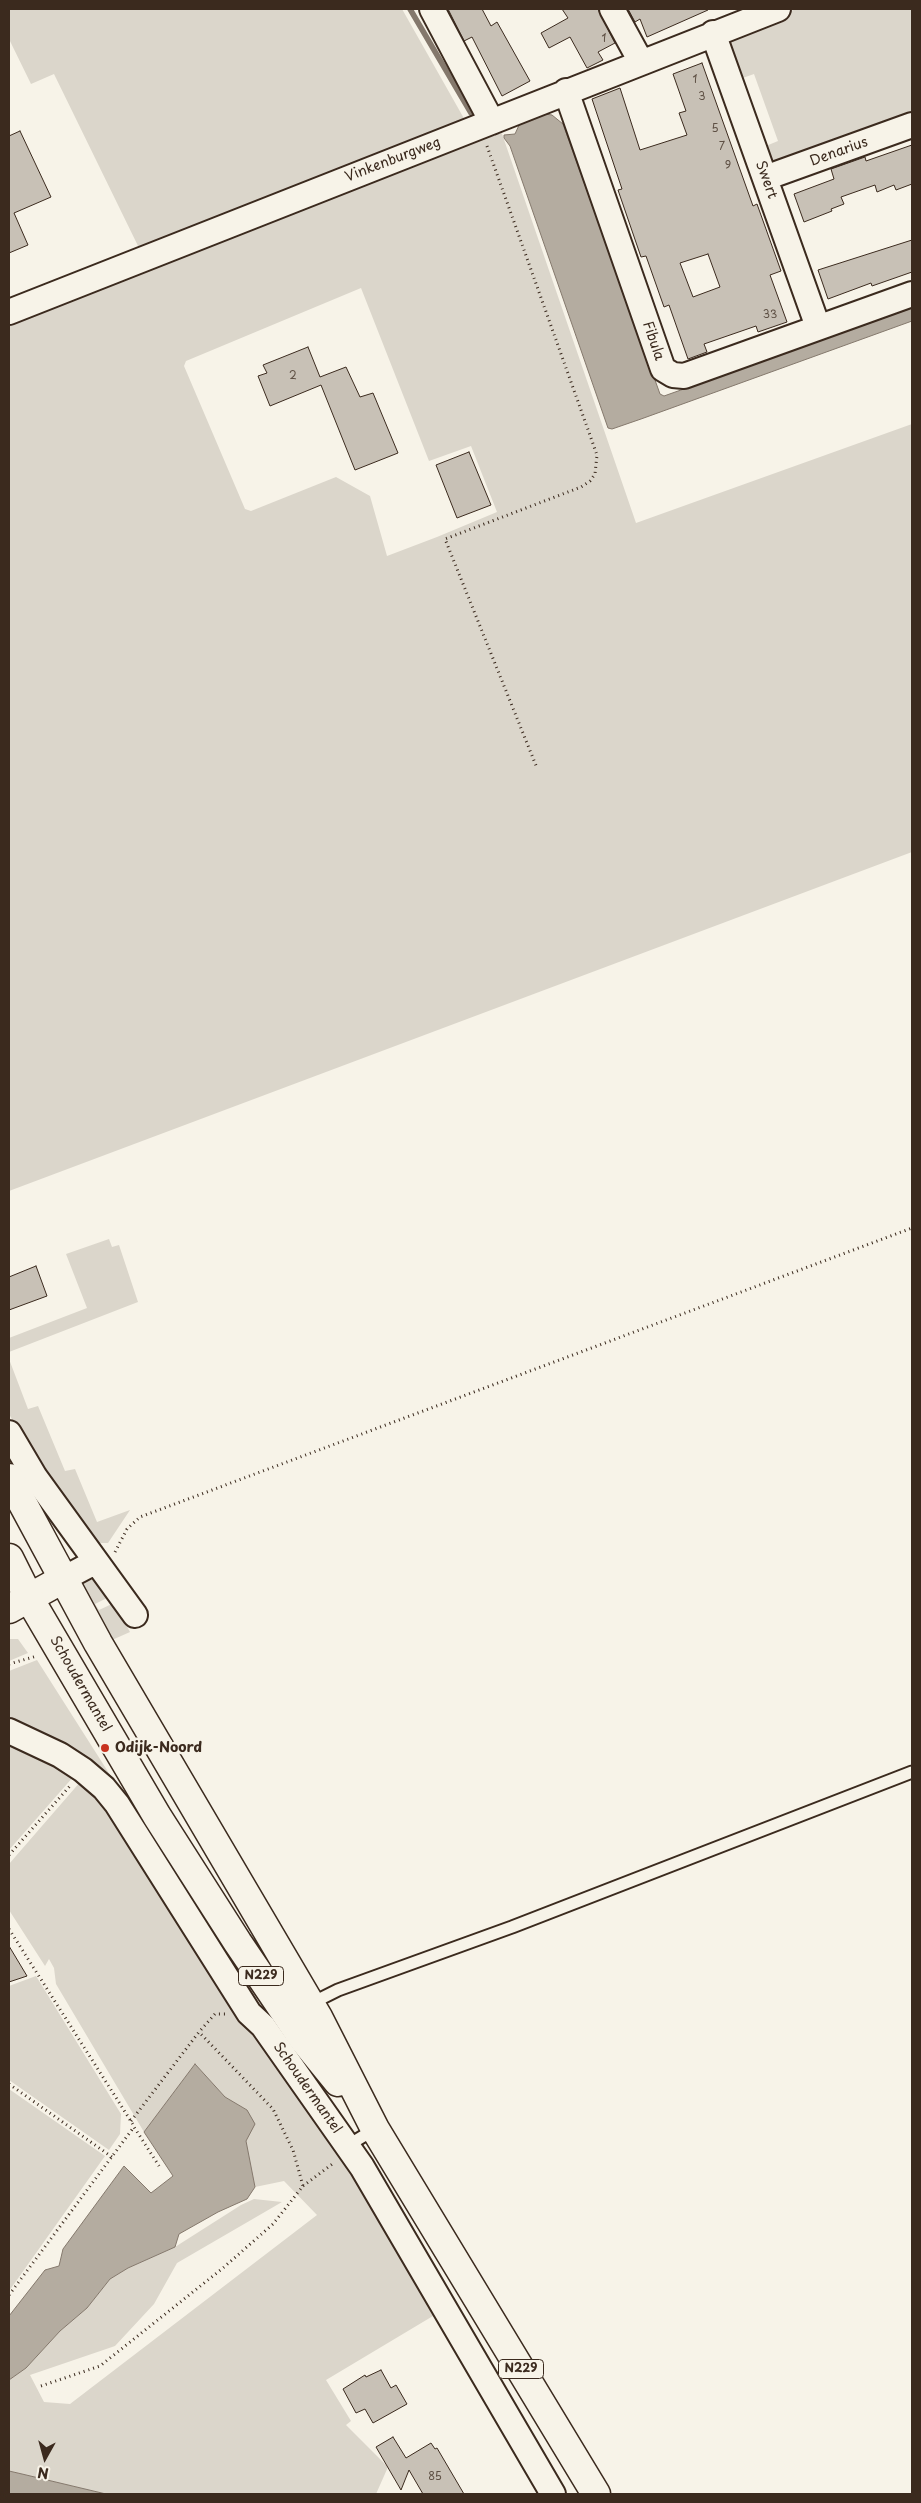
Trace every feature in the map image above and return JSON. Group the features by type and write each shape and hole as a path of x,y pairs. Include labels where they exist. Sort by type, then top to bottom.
{"main road":[{"name":"Schoudermantel","path":"9,1478 98,1643 310,2004 375,2128 596,2494"},
{"name":"Schoudermantel","path":"9,1558 19,1604 238,1943 303,2039 375,2128"},
{"path":"19,1604 63,1579"}],"street":[{"path":"432,9 486,124"},
{"path":"612,9 640,62"},
{"name":"Vinkenburgweg","path":"9,312 778,9"},
{"name":"Swert","path":"713,33 818,327"},
{"name":"Fibula","path":"566,92 663,369 673,375 684,376 912,294"},
{"name":"Denarius","path":"765,178 912,125"},
{"path":"9,1434 35,1477 135,1615"},
{"path":"63,1579 99,1566"},
{"name":"Schoudermantel","path":"9,1731 60,1755 83,1770 104,1788 117,1804 249,2013 263,2026 348,2148 553,2494"}],"lane":[{"path":"310,2004 338,1990 512,1927 912,1772"},
{"path":"348,2148 375,2128"}],"path":[{"path":"486,124 597,455 595,474 590,481 581,487 445,539 537,768"},
{"path":"99,1566 127,1529 140,1517 912,1228"},
{"path":"9,1664 37,1656"},
{"path":"9,1855 83,1770"},
{"path":"9,1928 159,2166"},
{"path":"131,2121 215,2014 249,2013"},
{"path":"199,2032 273,2109 293,2150 303,2186"},
{"path":"9,2084 112,2157"},
{"path":"9,2295 134,2126"},
{"path":"41,2386 100,2366 223,2268 273,2224 303,2186 348,2148"}],"shaded area":[{"path":"9,9 402,9 466,122 140,250 54,74 31,84 9,39"},
{"path":"796,9 912,9 912,117 782,163 773,161 764,154 761,148 778,141 754,74 737,80 723,37"},
{"path":"545,114 552,115 563,124 660,394 664,396 912,308 912,321 641,419 612,429 608,428 510,146 504,138 504,135 515,134 520,123"},
{"path":"500,128 636,523 912,424 912,852 9,1191 9,319","holes":["361,288 429,461 471,446 497,512 387,556 370,496 336,477 251,511 245,509 184,366 186,361"]},
{"path":"109,1239 112,1247 119,1245 138,1302 9,1352 9,1338 87,1308 66,1254"},
{"path":"9,1359 28,1409 38,1406 65,1471 75,1469 97,1522 130,1510 108,1543 96,1543 22,1437 9,1414"},
{"path":"86,1580 95,1580 111,1596 95,1604 99,1610 114,1603 130,1632 112,1640 82,1587"},
{"path":"9,1639 18,1639 28,1653 9,1661"},
{"path":"37,1660 112,1778 114,1786 9,1722 9,1671"},
{"path":"9,1743 54,1762 74,1776 9,1850"},
{"path":"81,1781 107,1806 183,1931 279,2072 359,2183 438,2313 326,2380 351,2421 346,2425 388,2467 376,2494 106,2494 9,2471 9,2380 26,2368 60,2331 87,2308 110,2279 128,2268 175,2247 241,2205 254,2199 282,2202 177,2263 154,2304 115,2346 30,2375 44,2402 70,2404 317,2215 284,2181 255,2187 245,2141 247,2110 225,2097 195,2064 144,2132 56,1984 54,1968 49,1959 45,1966 9,1910 9,1864"},
{"path":"36,1976 121,2114 120,2134 109,2150 9,2080 9,1986"},
{"path":"195,2064 225,2097 247,2110 255,2124 246,2141 255,2187 247,2199 218,2212 179,2234 175,2247 128,2268 110,2279 87,2308 60,2331 26,2368 9,2380 9,2316 45,2270 59,2266 63,2249 124,2166 151,2193 173,2176 144,2132"},
{"path":"9,2089 105,2156 9,2291 10,2170"},
{"path":"9,2471 22,2474 106,2494 9,2494"}],"building":[{"path":"448,9 482,9 491,26 497,22 530,81 502,96 472,37 464,41"},
{"path":"562,9 598,9 615,43 598,52 603,60 587,68 570,37 549,48 541,33 568,18"},
{"path":"628,9 708,10 647,37 640,19 635,22"},
{"path":"702,63 753,206 757,204 781,271 770,275 787,322 758,332 756,326 704,344 707,352 688,359 669,305 664,307 646,256 641,257 618,190 622,189 592,99 620,88 640,150 687,135 679,113 686,111 673,74","holes":["708,254 720,287 693,297 680,263"]},
{"path":"20,131 51,197 14,213 28,245 9,253 9,136"},
{"path":"912,145 912,184 896,190 894,185 877,192 875,185 841,197 844,204 804,222 794,194 834,179 831,169 865,157 866,161"},
{"path":"912,240 912,272 872,286 871,283 828,299 818,270"},
{"path":"308,347 320,377 346,367 360,397 373,393 398,453 355,470 321,385 270,406 258,376 267,373 263,365"},
{"path":"469,452 491,505 457,518 436,465"},
{"path":"36,1266 47,1296 9,1310 9,1277"},
{"path":"9,1946 27,1976 9,1982"},
{"path":"381,2370 391,2388 396,2385 407,2404 373,2423 365,2409 356,2413 343,2389 365,2375 366,2377"},
{"path":"393,2437 406,2458 431,2443 435,2449 437,2448 464,2494 423,2494 409,2470 401,2490 376,2447"}],"waterway":[{"path":"410,9 471,113"}],"place":[{"name":"Odijk-Noord","path":"105,1748"}]}
